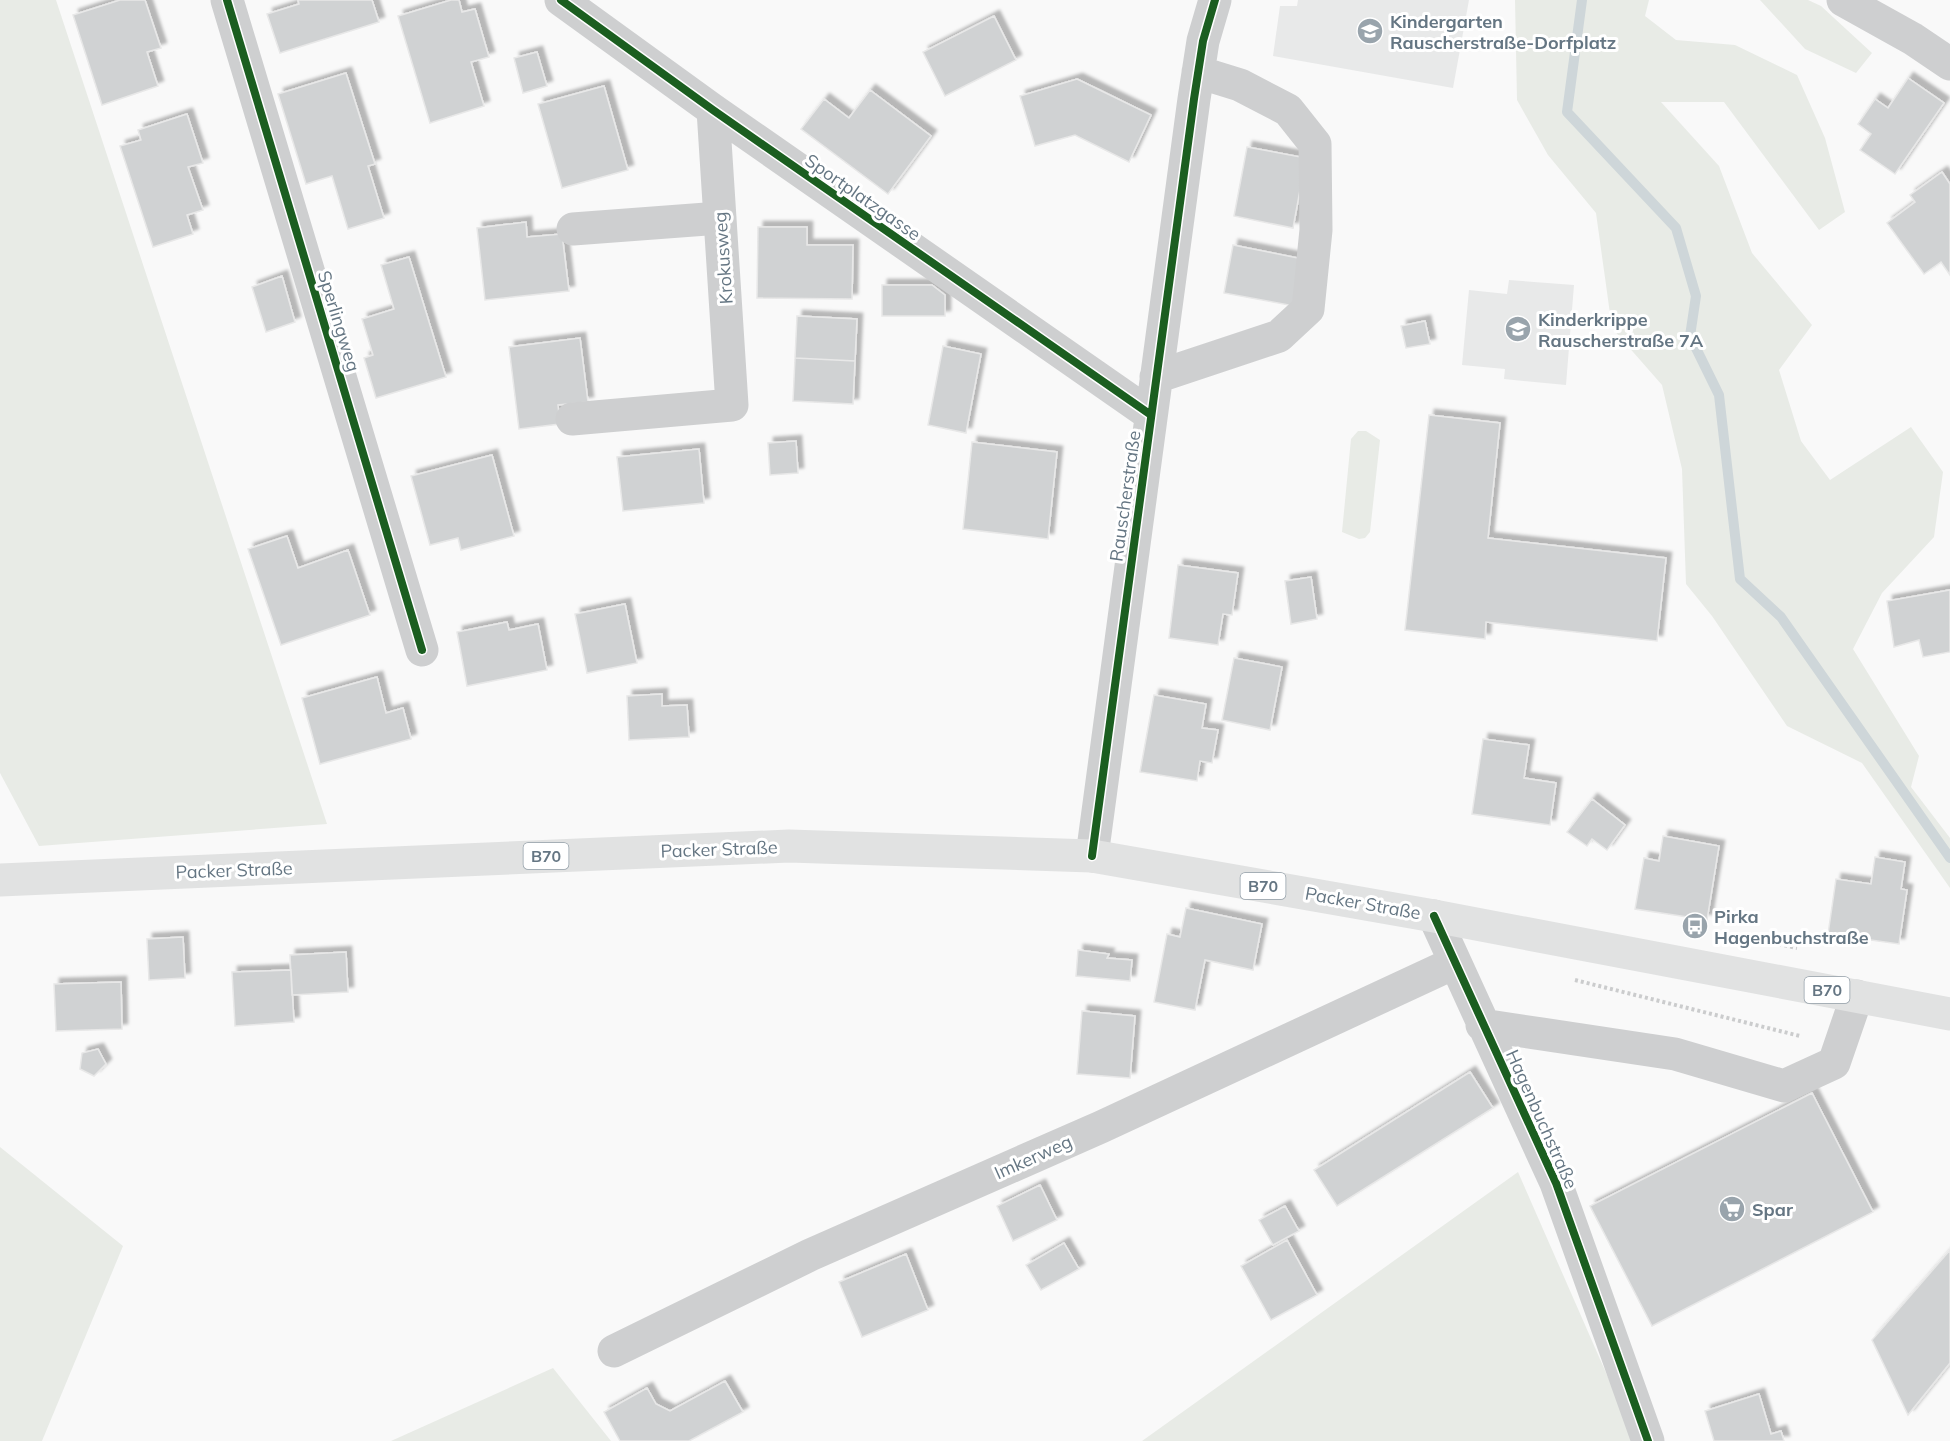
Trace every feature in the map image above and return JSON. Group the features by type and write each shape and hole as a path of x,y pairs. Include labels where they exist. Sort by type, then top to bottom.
{"main road":[{"name":"Packer Straße","path":"0,880 789,846 1092,856 1434,916"},
{"name":"B70","path":"1434,916 1950,1014"}],"street":[{"name":"Sperlingweg","path":"227,0 422,650"},
{"name":"Sportplatzgasse","path":"561,0 712,110 1151,415"},
{"name":"Rauscherstraße","path":"1092,856 1198,72 1215,0"},
{"path":"1843,0 1913,39 1950,64"},
{"path":"1156,377 1279,336 1308,309 1316,230 1315,144 1288,110 1240,85 1198,72"},
{"name":"Krokusweg","path":"572,419 732,405 712,110"},
{"path":"573,229 720,218"},
{"name":"Hagenbuchstraße","path":"1434,916 1556,1184 1648,1441"},
{"name":"Imkerweg","path":"614,1351 810,1255 1112,1122 1454,963"},
{"path":"1482,1025 1675,1054 1784,1086 1834,1063 1857,996"}],"path":[{"path":"1568,977 1583,983 1800,1036"}],"shaded area":[{"path":"0,0 56,0 327,824 39,846 0,773"},
{"name":"Kindergarten Rauscherstraße-Dorfplatz","path":"1298,0 1469,0 1453,88 1273,56 1280,6 1297,6"},
{"path":"1515,0 1649,0 1645,16 1676,40 1735,45 1797,75 1825,138 1845,212 1819,230 1724,102 1661,102 1719,166 1752,253 1812,325 1779,370 1801,441 1830,480 1911,427 1943,472 1934,537 1882,593 1853,649 1919,756 1911,787 1950,838 1950,888 1862,763 1787,726 1712,616 1686,584 1682,469 1662,385 1612,328 1596,213 1548,155 1517,100"},
{"path":"1760,0 1808,0 1821,6 1872,53 1856,73 1805,49"},
{"name":"Kinderkrippe Rauscherstraße 7A","path":"1509,280 1574,285 1566,385 1504,379 1505,369 1462,365 1469,290 1507,294"},
{"path":"1358,431 1366,431 1380,440 1370,532 1365,538 1359,539 1342,532 1351,439"},
{"path":"0,1147 123,1246 42,1441 0,1441"},
{"path":"1518,1172 1628,1423 1633,1441 1142,1441"},
{"path":"553,1368 611,1441 391,1441"}],"building":[{"path":"120,0 145,0 161,48 147,52 158,86 102,105 73,15"},
{"path":"298,0 372,0 379,22 280,53 267,14 299,4"},
{"path":"451,0 459,0 462,12 475,9 489,57 471,62 484,106 430,123 398,16"},
{"path":"994,16 1016,60 945,96 923,52"},
{"path":"537,52 547,86 523,93 514,58"},
{"path":"346,73 375,164 368,166 384,218 348,229 332,176 306,184 278,94"},
{"path":"1908,78 1944,103 1895,174 1860,150 1871,134 1858,124 1875,99 1888,108"},
{"path":"1077,79 1151,115 1129,162 1075,135 1035,146 1020,96"},
{"path":"604,86 628,170 562,188 538,104"},
{"path":"870,90 931,136 888,194 801,129 824,99 849,118"},
{"path":"187,114 203,163 188,167 203,210 187,215 193,234 153,247 120,146 141,140 138,130"},
{"path":"1247,147 1306,158 1293,228 1234,216"},
{"path":"1942,172 1950,184 1950,275 1941,262 1924,274 1887,223 1915,202 1910,195"},
{"path":"526,222 527,237 562,234 569,291 485,300 477,228"},
{"path":"758,227 807,227 807,245 853,245 852,299 757,298"},
{"path":"1233,245 1303,259 1294,306 1224,293"},
{"path":"409,257 446,377 376,398 364,358 373,355 362,319 394,309 381,265"},
{"path":"282,276 295,322 266,332 252,287"},
{"path":"882,285 932,285 945,295 945,316 882,316"},
{"path":"797,316 857,319 855,361 795,358"},
{"path":"1425,321 1430,344 1406,348 1401,326"},
{"path":"580,338 588,402 558,405 560,424 519,429 509,347"},
{"path":"943,346 981,354 966,433 928,425"},
{"path":"795,358 855,361 853,404 793,401"},
{"path":"1429,415 1500,423 1488,538 1666,558 1657,641 1486,622 1485,639 1405,630"},
{"path":"796,441 798,473 770,475 768,443"},
{"path":"972,442 1057,452 1048,539 963,529"},
{"path":"699,449 704,503 623,511 617,457"},
{"path":"492,455 514,536 461,550 458,538 430,545 411,476"},
{"path":"287,536 298,568 348,550 370,615 281,645 248,549"},
{"path":"1178,565 1238,573 1232,615 1223,614 1218,645 1169,638"},
{"path":"1311,577 1317,619 1291,624 1285,581"},
{"path":"1950,590 1950,652 1923,657 1919,640 1894,647 1887,601"},
{"path":"625,604 637,663 587,673 575,614"},
{"path":"507,622 509,630 538,624 547,670 467,686 457,632"},
{"path":"1234,658 1282,667 1270,730 1222,720"},
{"path":"377,677 386,713 403,708 411,739 320,764 302,698"},
{"path":"662,694 662,706 687,705 689,737 629,740 627,696"},
{"path":"1154,695 1206,704 1202,728 1218,730 1212,763 1200,761 1197,781 1140,772"},
{"path":"1483,739 1529,745 1524,778 1556,783 1550,825 1472,814"},
{"path":"1592,799 1625,825 1607,850 1592,839 1587,846 1567,832"},
{"path":"1663,836 1719,846 1707,920 1635,909 1644,858 1659,861"},
{"path":"1875,857 1905,862 1901,889 1907,890 1899,944 1828,934 1836,879 1871,884"},
{"path":"1186,908 1262,924 1253,970 1205,960 1195,1010 1154,1002 1167,934 1180,937"},
{"path":"183,937 185,978 149,980 147,939"},
{"path":"1078,950 1109,954 1107,958 1132,960 1130,981 1076,976"},
{"path":"346,952 348,992 292,995 290,955"},
{"path":"291,970 294,1022 235,1026 232,972"},
{"path":"121,982 122,1029 56,1031 54,984"},
{"path":"1082,1011 1135,1016 1130,1078 1077,1074"},
{"path":"98,1049 106,1064 94,1076 80,1069 82,1053"},
{"path":"1470,1072 1493,1108 1337,1206 1314,1170"},
{"name":"Spar","path":"1812,1093 1873,1212 1652,1326 1590,1206"},
{"path":"1040,1185 1057,1220 1013,1241 997,1206"},
{"path":"1285,1206 1299,1231 1273,1245 1259,1220"},
{"path":"1287,1240 1317,1295 1271,1320 1241,1266"},
{"path":"1064,1243 1079,1269 1041,1290 1026,1265"},
{"path":"1950,1250 1950,1363 1908,1415 1872,1340"},
{"path":"906,1254 928,1310 862,1337 839,1282"},
{"path":"725,1381 743,1412 689,1441 620,1441 604,1412 647,1388 656,1404 670,1411"},
{"path":"1759,1394 1771,1434 1781,1431 1784,1441 1714,1441 1705,1411"}],"waterway":[{"path":"1582,0 1567,112 1676,228 1696,296 1690,336 1719,395 1740,579 1781,617 1950,858"}],"cycle path":[{"path":"227,0 422,650"},
{"path":"561,0 713,110 1151,415"},
{"path":"1092,856 1194,99 1203,41 1215,0"},
{"path":"1434,916 1556,1183 1648,1441"}],"place":[{"name":"Kindergarten Rauscherstraße-Dorfplatz","path":"1370,31"},
{"name":"Kinderkrippe Rauscherstraße 7A","path":"1518,329"},
{"name":"Pirka Hagenbuchstraße","path":"1695,926"},
{"name":"Spar","path":"1732,1209"}]}
